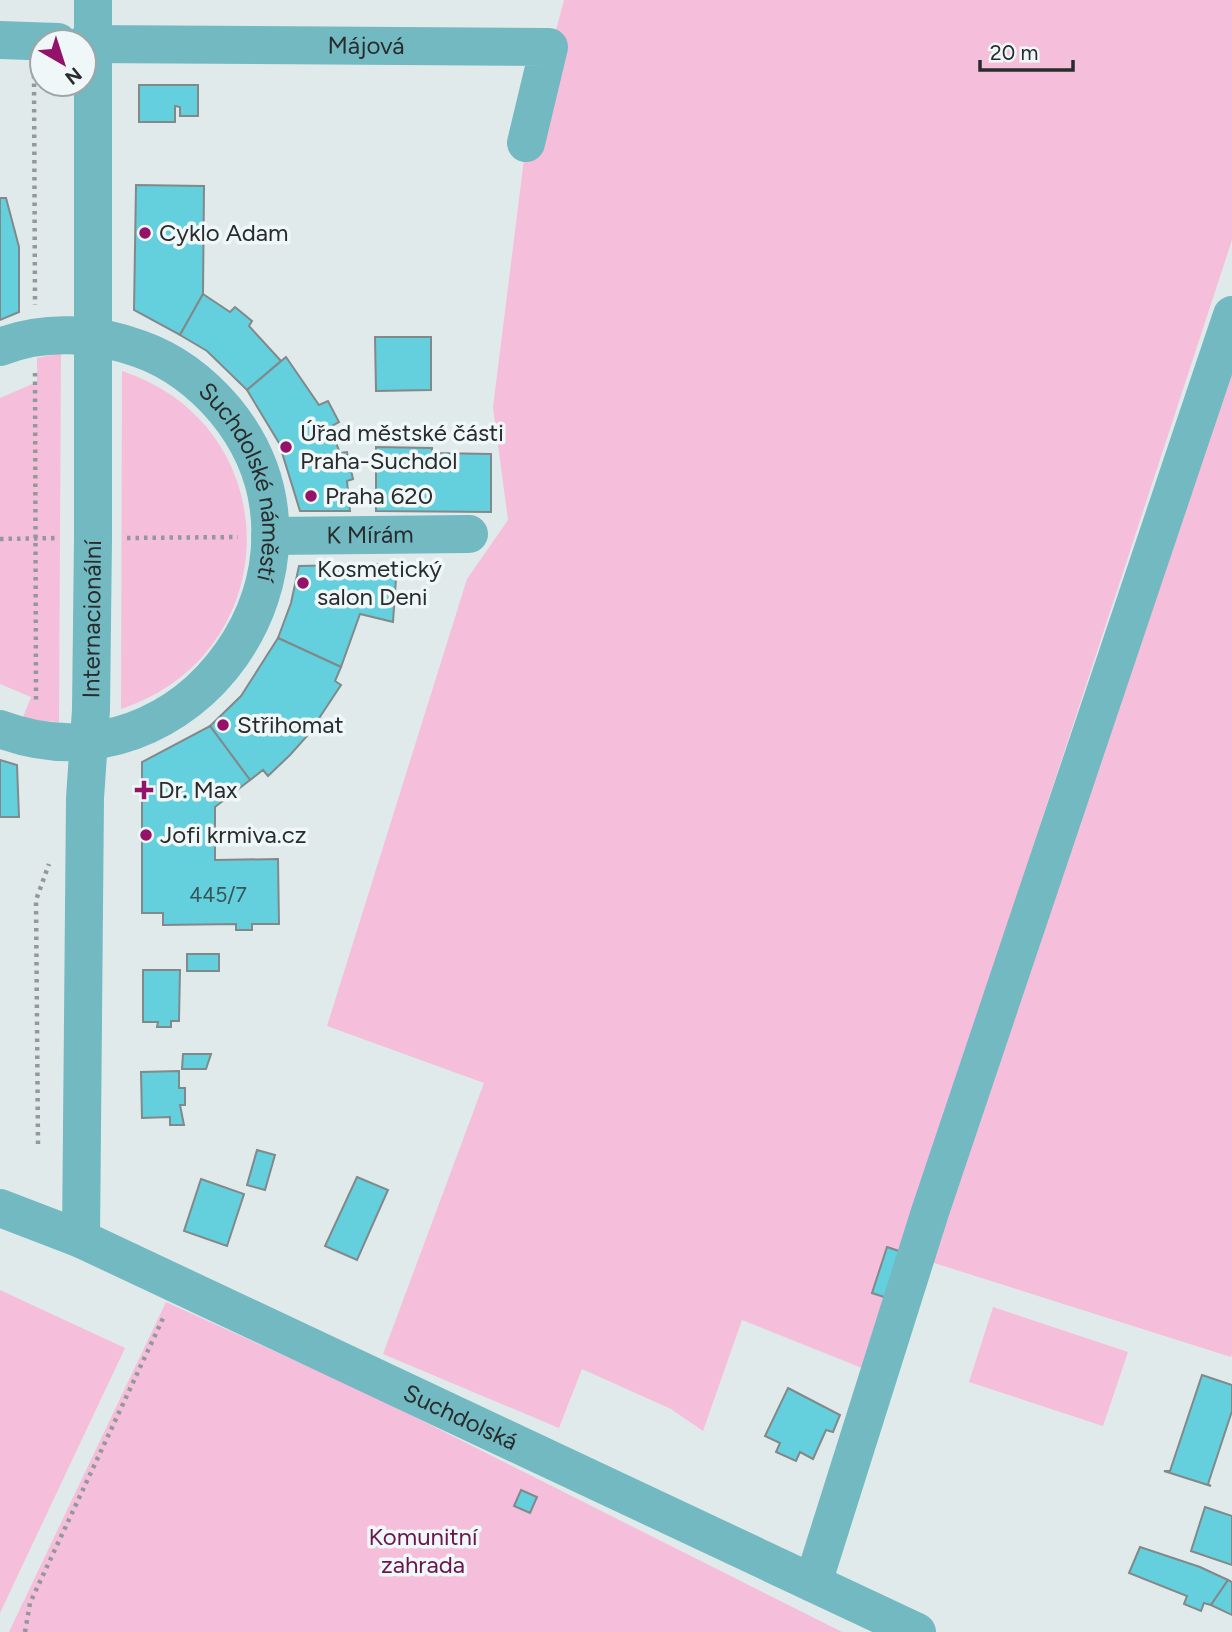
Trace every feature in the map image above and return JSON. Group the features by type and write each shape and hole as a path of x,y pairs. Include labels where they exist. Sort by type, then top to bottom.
{"street":[{"name":"Internacionální","path":"67,28 93,0"},
{"name":"Májová","path":"98,42 549,47 526,143"},
{"name":"Internacionální","path":"62,98 95,337 89,740 85,799 81,1239"},
{"path":"813,1583 930,1212 1232,315"},
{"name":"Suchdolské náměstí","path":"0,729 36,739 89,740 122,733 160,718 181,705 219,673 234,653 257,610 269,561 268,507 253,456 231,418 214,397 172,363 122,342 95,337 18,342"},
{"name":"K Mírám","path":"270,536 469,534"},
{"name":"Suchdolská","path":"0,1208 81,1239 917,1632"}],"path":[{"path":"36,739 36,539 18,342 47,98"},
{"path":"0,539 270,536"},
{"path":"38,1144 36,900 52,856"},
{"path":"27,1630 30,1603 166,1313"}],"green space":[{"path":"564,0 1232,0 1232,240 862,1368 742,1320 703,1431 671,1409 582,1369 559,1428 383,1354 484,1083 327,1026 467,579 508,520 493,407 526,143"},
{"path":"1232,346 1232,1354 1231,1357 931,1262"},
{"path":"61,353 59,722 22,720 31,697 0,684 0,398 37,382 37,358"},
{"path":"122,371 177,399 216,439 239,488 247,540 239,592 215,641 176,681 121,709"},
{"path":"0,1290 125,1348 0,1613"},
{"name":"Komunitní zahrada","path":"166,1302 369,1394 842,1632 9,1632"},
{"path":"993,1307 1128,1352 1103,1426 969,1382"}],"building":[{"path":"139,85 198,85 198,116 180,116 180,107 175,106 175,122 139,122"},
{"path":"136,185 204,186 203,294 180,335 134,310"},
{"path":"0,198 6,198 19,247 19,312 0,320"},
{"path":"203,294 230,312 235,307 252,321 249,326 281,361 247,390 207,351 180,335"},
{"path":"375,337 431,337 431,390 376,391"},
{"path":"286,357 319,405 328,401 339,422 330,427 340,453 347,452 353,479 347,481 350,511 300,511 279,443 247,390"},
{"path":"376,447 432,448 432,453 491,454 491,512 376,511"},
{"path":"397,564 393,622 360,614 341,667 278,638 291,603 299,566"},
{"path":"278,638 341,667 335,681 341,685 308,735 290,755 268,776 263,770 250,780 210,726 241,696"},
{"path":"210,726 250,780 215,807 215,860 278,859 279,924 252,924 252,930 236,930 236,924 163,925 163,913 142,913 142,762"},
{"path":"0,760 17,765 19,817 0,817"},
{"path":"187,954 219,954 219,971 187,971"},
{"path":"143,970 180,970 179,1021 171,1021 171,1027 157,1027 158,1022 143,1022"},
{"path":"183,1054 211,1054 206,1069 182,1069"},
{"path":"179,1071 179,1088 185,1088 185,1105 180,1105 184,1125 170,1125 170,1117 142,1118 141,1072"},
{"path":"257,1150 275,1155 265,1190 247,1185"},
{"path":"357,1177 388,1190 357,1260 325,1246"},
{"path":"201,1179 244,1194 227,1246 184,1231"},
{"path":"887,1247 902,1252 887,1298 872,1293"},
{"path":"1202,1375 1232,1385 1232,1411 1208,1484 1211,1486 1164,1471 1170,1471"},
{"path":"788,1388 840,1415 833,1432 826,1430 813,1459 800,1452 796,1461 776,1452 780,1443 765,1436"},
{"path":"521,1490 537,1497 530,1513 514,1506"},
{"path":"1205,1507 1232,1516 1232,1565 1191,1551"},
{"path":"1140,1547 1200,1567 1228,1580 1211,1605 1204,1603 1201,1611 1184,1604 1187,1596 1129,1573"},
{"path":"1228,1580 1232,1582 1232,1615 1211,1605"}],"place":[{"name":"Cyklo Adam","path":"145,233"},
{"name":"Úřad městské části Praha-Suchdol","path":"286,447"},
{"name":"Praha 620","path":"311,496"},
{"name":"Kosmetický salon Deni","path":"303,583"},
{"name":"Střihomat","path":"223,725"},
{"name":"Dr. Max","path":"144,790"},
{"name":"Jofi krmiva.cz","path":"146,835"}]}
